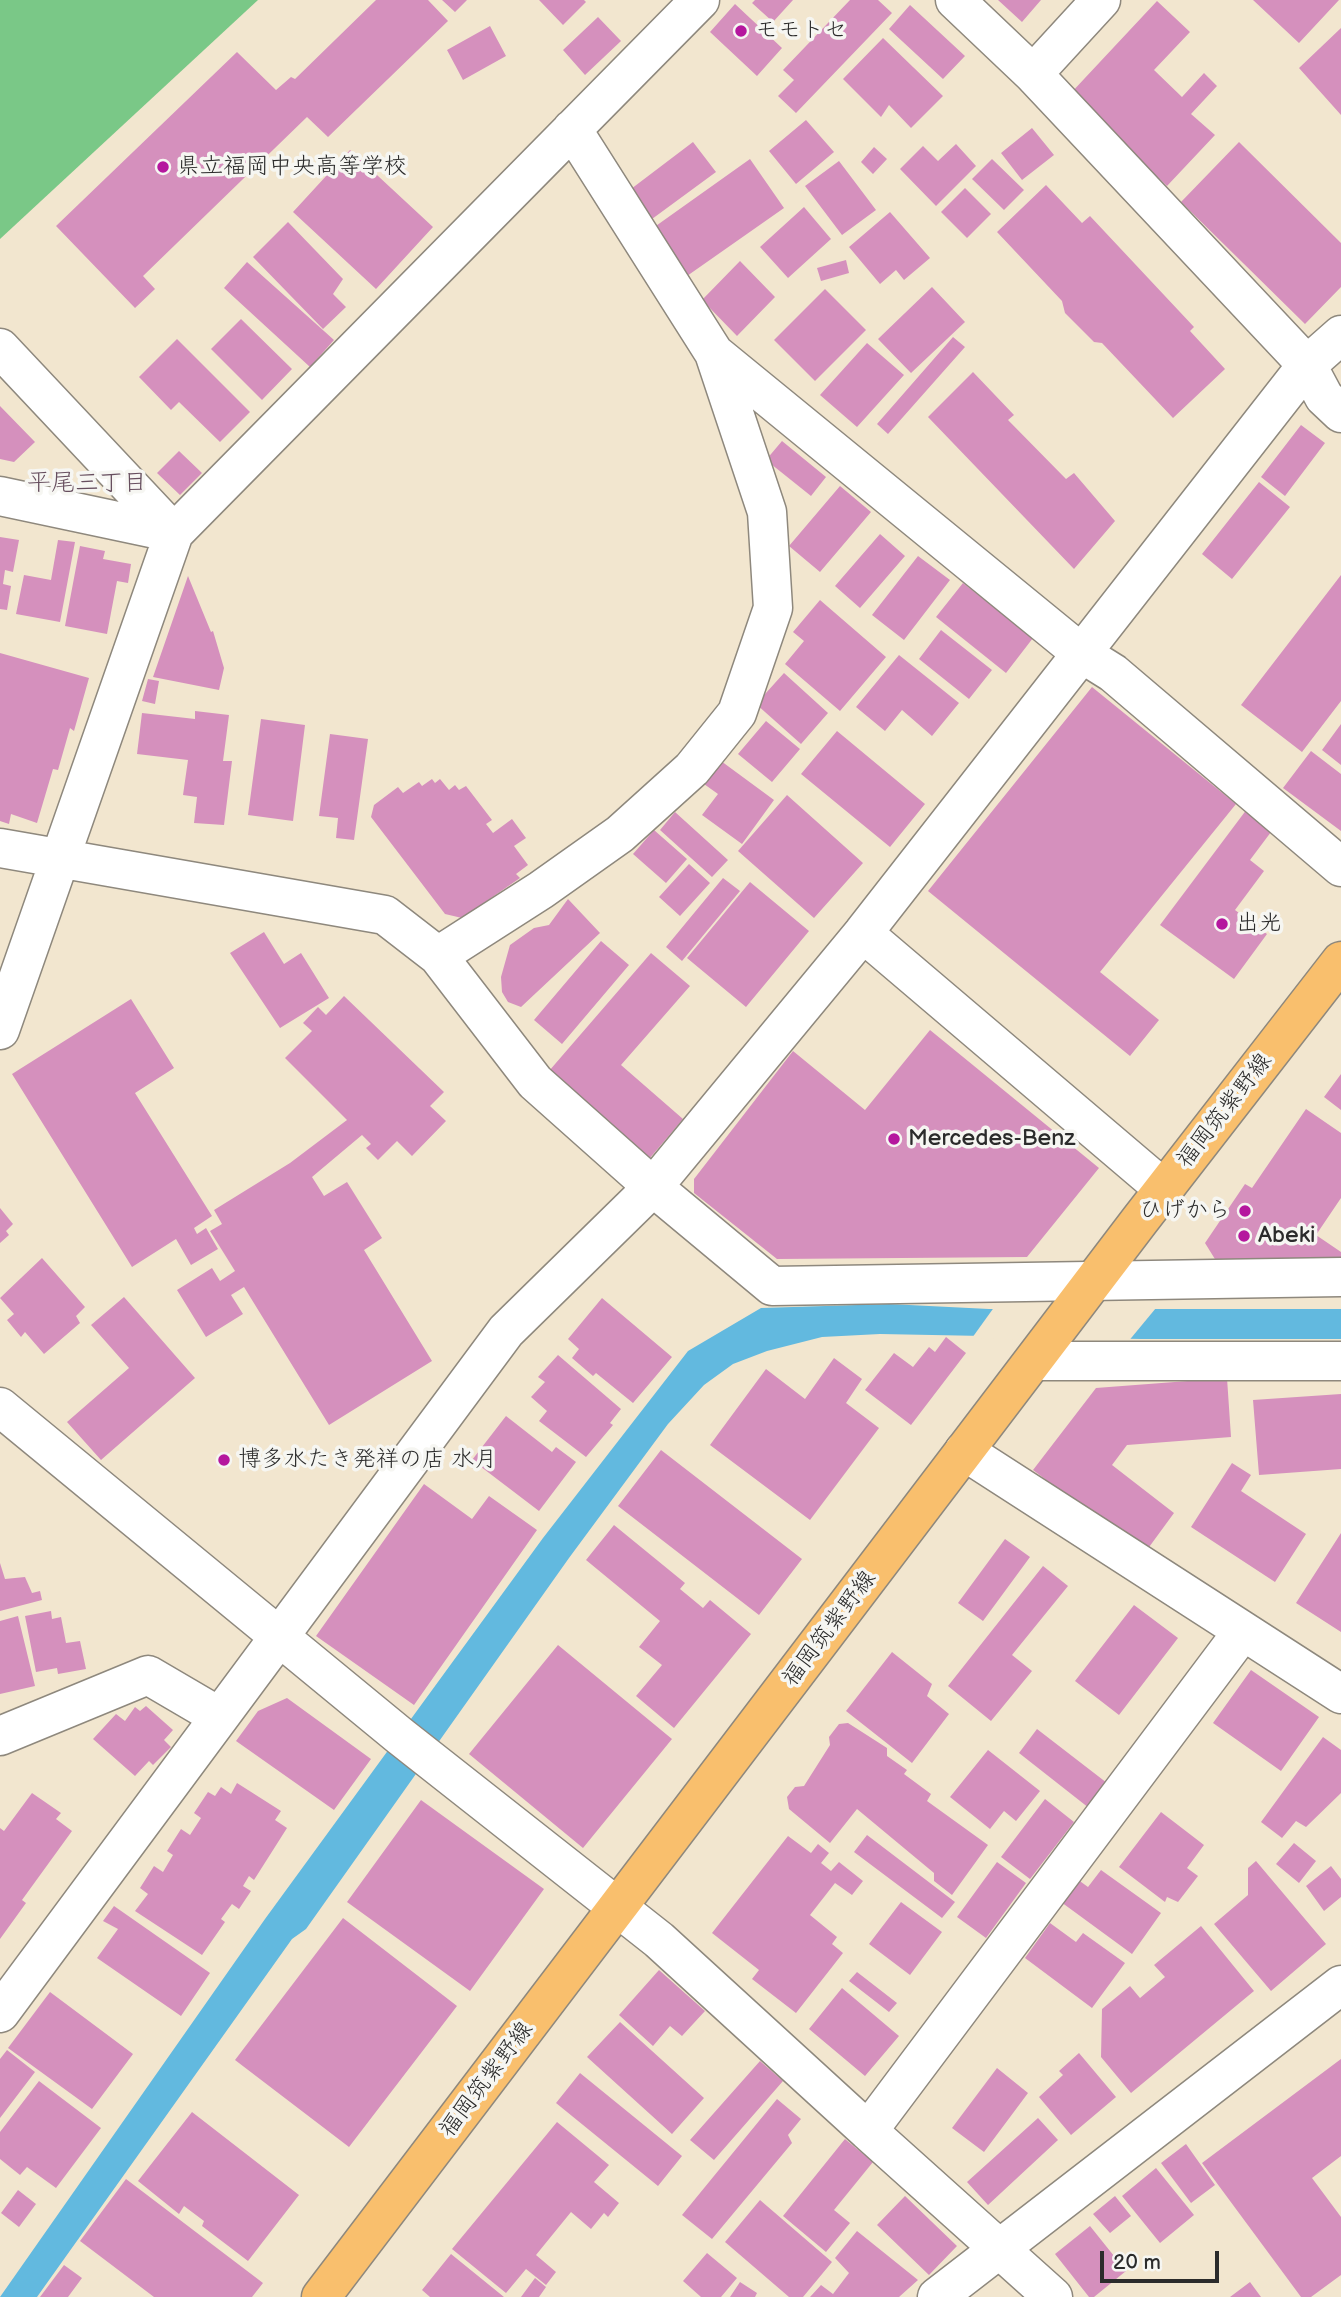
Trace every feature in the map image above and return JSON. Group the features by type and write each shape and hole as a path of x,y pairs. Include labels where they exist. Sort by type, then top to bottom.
{"main road":[{"name":"福岡筑紫野線","path":"321,2297 1164,1189 1341,961"}],"street":[{"path":"0,1030 174,533 700,0"},
{"path":"955,0 1033,74 1307,365 1324,397 1341,413"},
{"path":"1033,74 1101,0"},
{"path":"438,956 541,890 620,834 692,769 737,713 773,608 767,512 714,353 572,129"},
{"path":"0,2013 506,1331 653,1188 863,933 1307,365 1341,335"},
{"path":"0,348 174,533"},
{"path":"714,353 1081,653 1113,673 1341,867"},
{"path":"0,496 174,533"},
{"path":"0,848 385,915 438,956 535,1082 653,1188 772,1286 1086,1292 1341,1277"},
{"path":"863,933 1164,1189"},
{"path":"1040,1353 1341,1361"},
{"path":"0,1406 414,1747 619,1908 1053,2297"},
{"path":"964,1451 1341,1694"},
{"path":"868,2131 1243,1631"},
{"path":"0,1736 148,1675 218,1716"},
{"path":"937,2297 1341,1985"}],"green space":[{"path":"0,0 258,0 0,239"}],"water":[{"path":"889,1304 989,1309 1341,1309 1341,1339 1141,1339 880,1334 822,1337 767,1351 733,1364 704,1385 668,1424 569,1558 306,1929 292,1939 37,2297 0,2297 265,1919 543,1538 688,1351 761,1308"}],"pier":[{"path":"995,1306 1156,1308 1127,1343 972,1338"}],"building":[{"path":"376,0 428,0 448,21 328,137 307,117 143,276 155,289 135,308 56,226 237,52 276,90 291,77 295,79"},
{"path":"442,0 467,0 455,12"},
{"path":"539,0 584,0 586,2 563,25"},
{"path":"755,0 793,0 773,22 752,3"},
{"path":"850,0 878,0 892,13 796,113 778,96 794,80 783,70"},
{"path":"998,0 1041,0 1022,22"},
{"path":"1253,0 1339,0 1299,43"},
{"path":"1157,1 1190,32 1154,70 1182,97 1204,73 1217,86 1191,114 1215,135 1167,186 1070,94"},
{"path":"735,4 782,48 757,76 710,32"},
{"path":"910,5 965,56 943,79 889,29"},
{"path":"598,17 621,41 585,75 563,50"},
{"path":"490,26 506,56 463,80 447,50"},
{"path":"1341,28 1341,115 1299,68"},
{"path":"883,38 943,96 911,128 889,105 881,117 843,79"},
{"path":"806,120 834,152 796,184 769,151"},
{"path":"1032,128 1054,155 1022,180 1001,153"},
{"path":"693,142 716,172 652,219 631,189"},
{"path":"1239,142 1341,243 1341,287 1305,324 1181,202"},
{"path":"956,144 976,166 936,206 900,169 923,146 938,161"},
{"path":"874,147 887,159 873,174 861,162"},
{"path":"350,150 433,227 376,289 293,212"},
{"path":"750,159 784,208 687,276 653,228"},
{"path":"992,159 1024,190 1004,210 972,179"},
{"path":"839,161 876,210 842,235 805,186"},
{"path":"1046,185 1082,223 1090,216 1194,327 1190,331 1225,369 1173,418 1102,343 1094,342 1065,313 1062,301 997,232"},
{"path":"965,188 991,214 967,238 941,212"},
{"path":"804,207 831,239 788,278 760,247"},
{"path":"890,212 930,258 904,280 896,270 880,284 849,247"},
{"path":"288,222 343,279 333,294 346,307 323,329 253,257"},
{"path":"846,260 849,273 821,281 817,268"},
{"path":"740,261 775,297 737,336 702,300"},
{"path":"247,262 334,340 310,367 224,288"},
{"path":"932,287 965,322 911,373 878,339"},
{"path":"825,289 866,330 815,381 774,340"},
{"path":"241,319 292,369 262,400 211,349"},
{"path":"953,337 965,347 888,434 877,424"},
{"path":"177,339 250,412 220,442 179,402 171,410 139,377"},
{"path":"867,343 904,375 857,427 820,395"},
{"path":"973,372 1014,415 1008,420 1066,479 1074,473 1115,521 1074,569 928,417"},
{"path":"0,406 35,442 14,462 0,459"},
{"path":"1301,425 1325,443 1285,496 1261,477"},
{"path":"782,441 826,477 811,496 766,460"},
{"path":"179,451 202,473 180,495 157,473"},
{"path":"1259,482 1290,507 1232,579 1202,554"},
{"path":"840,486 871,512 820,572 789,546"},
{"path":"880,534 905,556 860,608 835,586"},
{"path":"0,537 19,540 13,572 5,570 3,584 11,586 7,610 0,609"},
{"path":"58,540 75,542 60,622 16,614 24,575 51,580"},
{"path":"80,546 105,551 103,559 131,564 128,583 117,581 107,634 65,626"},
{"path":"918,556 950,580 904,640 872,615"},
{"path":"1341,575 1341,701 1302,752 1241,705"},
{"path":"188,576 211,632 213,631 224,668 219,690 153,677"},
{"path":"963,583 1033,638 1006,673 936,617"},
{"path":"820,600 886,657 840,711 785,664 804,641 793,632"},
{"path":"941,630 992,670 969,699 919,659"},
{"path":"0,653 89,678 74,731 70,728 58,770 53,769 37,823 11,814 9,824 0,821"},
{"path":"899,655 959,703 932,736 902,710 885,731 856,707"},
{"path":"784,673 828,713 801,744 756,704"},
{"path":"148,679 159,681 155,704 142,701"},
{"path":"1092,687 1236,804 1100,972 1159,1020 1130,1056 928,891"},
{"path":"195,711 229,715 223,761 232,761 224,825 194,823 197,797 183,795 188,760 137,754 142,713 195,719"},
{"path":"261,719 305,725 293,821 248,815"},
{"path":"766,721 800,749 772,782 738,754"},
{"path":"1341,724 1341,765 1322,750"},
{"path":"837,731 925,804 890,847 801,774"},
{"path":"330,734 368,739 354,840 336,838 338,818 319,816"},
{"path":"1311,751 1341,774 1341,831 1283,788"},
{"path":"721,761 774,800 742,844 702,815 718,794 704,784"},
{"path":"432,779 435,783 440,779 449,790 455,785 459,790 466,786 492,820 486,824 493,833 512,819 526,838 514,846 528,865 516,874 520,878 462,918 445,914 371,817 374,805 398,787 403,793 419,782 422,786"},
{"path":"787,795 863,863 814,918 738,851"},
{"path":"1247,809 1274,828 1250,860 1264,871 1235,910 1267,934 1234,979 1160,925"},
{"path":"675,812 728,860 712,877 660,830"},
{"path":"654,830 687,859 666,883 633,854"},
{"path":"689,864 710,883 680,916 659,897"},
{"path":"723,878 740,891 682,961 666,947"},
{"path":"750,882 809,931 746,1007 687,958"},
{"path":"568,899 600,933 521,1007 508,1002 502,992 501,977 510,945 534,928 549,925"},
{"path":"264,932 284,964 301,953 329,998 280,1028 230,953"},
{"path":"601,941 629,965 562,1044 534,1020"},
{"path":"651,953 690,986 621,1065 683,1119 649,1159 549,1071"},
{"path":"344,996 444,1092 430,1106 446,1121 412,1156 397,1141 378,1160 366,1148 371,1144 362,1135 312,1177 324,1196 347,1182 382,1238 364,1250 432,1361 329,1425 244,1287 231,1295 243,1314 206,1337 177,1290 212,1268 220,1281 235,1271 210,1231 222,1224 214,1210 290,1163 347,1120 285,1058 312,1031 303,1023 318,1007 326,1015"},
{"path":"131,999 174,1068 135,1093 212,1216 194,1228 197,1234 206,1228 218,1249 191,1265 176,1239 132,1267 12,1074"},
{"name":"Mercedes-Benz","path":"930,1030 1099,1168 1027,1257 777,1259 694,1193 694,1179 793,1051 865,1110"},
{"path":"1341,1074 1341,1110 1324,1097"},
{"path":"1306,1109 1341,1133 1341,1198 1316,1235 1341,1252 1341,1259 1218,1264 1205,1243 1245,1184 1252,1188"},
{"path":"0,1208 13,1224 6,1231 9,1235 0,1243"},
{"path":"42,1258 85,1307 76,1316 80,1323 44,1354 25,1332 21,1337 7,1320 14,1314 0,1298"},
{"path":"124,1297 195,1378 101,1460 67,1422 129,1368 91,1325"},
{"path":"602,1298 672,1357 633,1403 596,1373 593,1376 572,1358 579,1349 568,1339"},
{"path":"946,1337 966,1353 911,1425 865,1390 894,1353 913,1367 929,1347 935,1352"},
{"path":"558,1355 621,1409 610,1423 613,1425 586,1457 539,1421 547,1411 531,1397 545,1382 538,1377"},
{"path":"834,1358 862,1379 846,1403 879,1428 810,1520 710,1445 766,1369 805,1399"},
{"path":"1227,1378 1231,1437 1127,1445 1112,1465 1174,1513 1144,1554 1033,1470 1096,1388"},
{"path":"1341,1394 1341,1469 1259,1475 1253,1400"},
{"path":"506,1416 552,1452 556,1447 576,1462 539,1511 472,1460"},
{"path":"661,1450 802,1559 759,1615 618,1506"},
{"path":"1232,1463 1251,1475 1241,1491 1306,1534 1275,1582 1191,1527"},
{"path":"424,1484 472,1519 489,1496 537,1530 414,1705 316,1636"},
{"path":"614,1525 685,1583 680,1589 703,1608 710,1600 751,1634 674,1728 636,1696 662,1665 639,1647 660,1621 586,1560"},
{"path":"1341,1533 1341,1632 1296,1603"},
{"path":"1005,1539 1030,1557 983,1621 958,1603"},
{"path":"0,1563 5,1579 25,1577 32,1593 40,1591 42,1600 0,1611"},
{"path":"1043,1566 1068,1586 1012,1655 1032,1671 991,1721 948,1686"},
{"path":"1134,1605 1178,1638 1119,1715 1075,1681"},
{"path":"51,1611 52,1619 61,1617 66,1643 80,1641 86,1669 58,1674 57,1668 36,1672 25,1616"},
{"path":"18,1616 35,1686 0,1694 0,1621"},
{"path":"558,1645 672,1739 583,1848 469,1754"},
{"path":"892,1652 932,1684 927,1696 949,1714 912,1763 846,1711"},
{"path":"1251,1670 1319,1717 1281,1771 1213,1723"},
{"path":"287,1698 371,1759 334,1810 236,1741 258,1711"},
{"path":"146,1706 173,1730 164,1740 171,1747 153,1765 149,1761 135,1776 93,1739 116,1714 125,1721 135,1707 140,1711"},
{"path":"848,1723 887,1748 887,1756 907,1770 904,1774 931,1794 927,1801 988,1845 952,1895 934,1881 934,1873 857,1809 830,1843 789,1809 787,1797 795,1787 804,1786 830,1745 829,1737 839,1724"},
{"path":"1037,1729 1107,1783 1089,1808 1019,1753"},
{"path":"1323,1737 1341,1750 1341,1793 1306,1827 1296,1821 1282,1838 1261,1822"},
{"path":"988,1750 1040,1791 1016,1821 1004,1811 990,1829 950,1797"},
{"path":"237,1783 281,1811 275,1820 287,1828 254,1880 249,1876 243,1886 251,1891 239,1909 232,1904 221,1919 225,1922 202,1955 135,1911 148,1894 140,1888 154,1866 163,1872 173,1855 167,1851 181,1829 190,1835 201,1818 194,1813 208,1792 215,1796 221,1787 231,1794"},
{"path":"32,1793 61,1813 56,1819 72,1831 22,1900 26,1903 0,1939 0,1828 4,1831"},
{"path":"1045,1799 1074,1822 1030,1879 1001,1857"},
{"path":"421,1800 544,1889 470,1991 347,1902"},
{"path":"1161,1812 1204,1845 1187,1868 1198,1876 1178,1902 1167,1897 1165,1902 1119,1867"},
{"path":"867,1835 955,1902 942,1918 854,1852"},
{"path":"788,1836 811,1853 818,1844 829,1853 821,1863 831,1871 839,1862 863,1881 852,1895 835,1883 810,1915 837,1937 832,1944 843,1953 796,2013 752,1979 759,1970 712,1933"},
{"path":"1294,1843 1316,1861 1299,1883 1276,1864"},
{"path":"1256,1861 1326,1944 1271,1991 1214,1924 1248,1895 1248,1868"},
{"path":"997,1862 1026,1883 986,1938 957,1917"},
{"path":"1331,1866 1341,1879 1341,1897 1324,1911 1306,1886"},
{"path":"1101,1870 1161,1913 1132,1954 1061,1902 1077,1879 1088,1887"},
{"path":"901,1902 942,1932 910,1975 869,1944"},
{"path":"114,1906 210,1973 181,2016 97,1958 118,1929 103,1921"},
{"path":"343,1918 457,2006 349,2147 235,2060"},
{"path":"1050,1923 1076,1942 1083,1933 1125,1963 1092,2008 1025,1958"},
{"path":"1201,1926 1254,1991 1131,2093 1101,2057 1102,2009 1130,1986 1140,1998 1165,1977 1154,1965"},
{"path":"659,1970 705,2011 682,2036 670,2026 653,2046 619,2015"},
{"path":"857,1972 897,2003 889,2012 849,1981"},
{"path":"842,1988 899,2036 865,2076 809,2029"},
{"path":"50,1992 133,2054 92,2109 8,2048"},
{"path":"620,2022 704,2098 672,2134 587,2057"},
{"path":"7,2050 35,2072 0,2118 0,2059"},
{"path":"1079,2053 1116,2097 1071,2135 1039,2097 1063,2075 1059,2071"},
{"path":"1341,2059 1341,2156 1312,2178 1341,2217 1341,2275 1311,2297 1301,2297 1202,2163"},
{"path":"760,2061 783,2081 714,2160 690,2140"},
{"path":"997,2068 1028,2093 984,2152 952,2128"},
{"path":"580,2073 682,2156 658,2186 556,2103"},
{"path":"39,2081 101,2128 56,2188 27,2167 20,2175 0,2159 0,2132"},
{"path":"777,2099 801,2119 788,2135 792,2143 712,2239 682,2215"},
{"path":"192,2112 299,2195 248,2261 202,2226 204,2221 184,2206 179,2214 138,2181"},
{"path":"1038,2118 1058,2140 988,2205 967,2182"},
{"path":"557,2122 609,2165 594,2182 619,2203 608,2217 604,2213 591,2229 571,2212 536,2255 556,2272 546,2285 526,2269 506,2293 452,2249"},
{"path":"845,2139 873,2162 834,2210 850,2223 826,2252 783,2216"},
{"path":"1186,2144 1215,2185 1191,2203 1161,2163"},
{"path":"1156,2168 1194,2215 1160,2243 1122,2196"},
{"path":"126,2179 263,2283 252,2297 154,2297 80,2241"},
{"path":"18,2190 36,2204 19,2227 1,2213"},
{"path":"905,2196 957,2246 929,2275 877,2225"},
{"path":"1115,2196 1131,2216 1110,2233 1093,2214"},
{"path":"760,2200 832,2262 803,2297 789,2297 725,2242"},
{"path":"1090,2226 1126,2271 1094,2297 1089,2297 1055,2254"},
{"path":"857,2231 918,2280 899,2297 810,2297 821,2285 833,2294 849,2273 835,2258"},
{"path":"707,2253 737,2278 721,2297 701,2297 683,2281"},
{"path":"451,2254 504,2297 430,2297 422,2290"},
{"path":"64,2265 82,2278 68,2297 40,2297"},
{"path":"535,2278 546,2287 539,2297 521,2297"},
{"path":"740,2282 757,2293 755,2297 730,2297"},
{"path":"1250,2282 1261,2297 1230,2297"}],"place":[{"name":"モモトセ","path":"741,31"},
{"name":"県立福岡中央高等学校","path":"163,167"},
{"name":"出光","path":"1222,924"},
{"name":"Mercedes-Benz","path":"894,1139"},
{"name":"ひげから","path":"1245,1211"},
{"name":"Abeki","path":"1244,1236"},
{"name":"博多水たき発祥の店 水月","path":"224,1460"}],"district":[{"name":"平尾三丁目","path":"87,484"}]}
